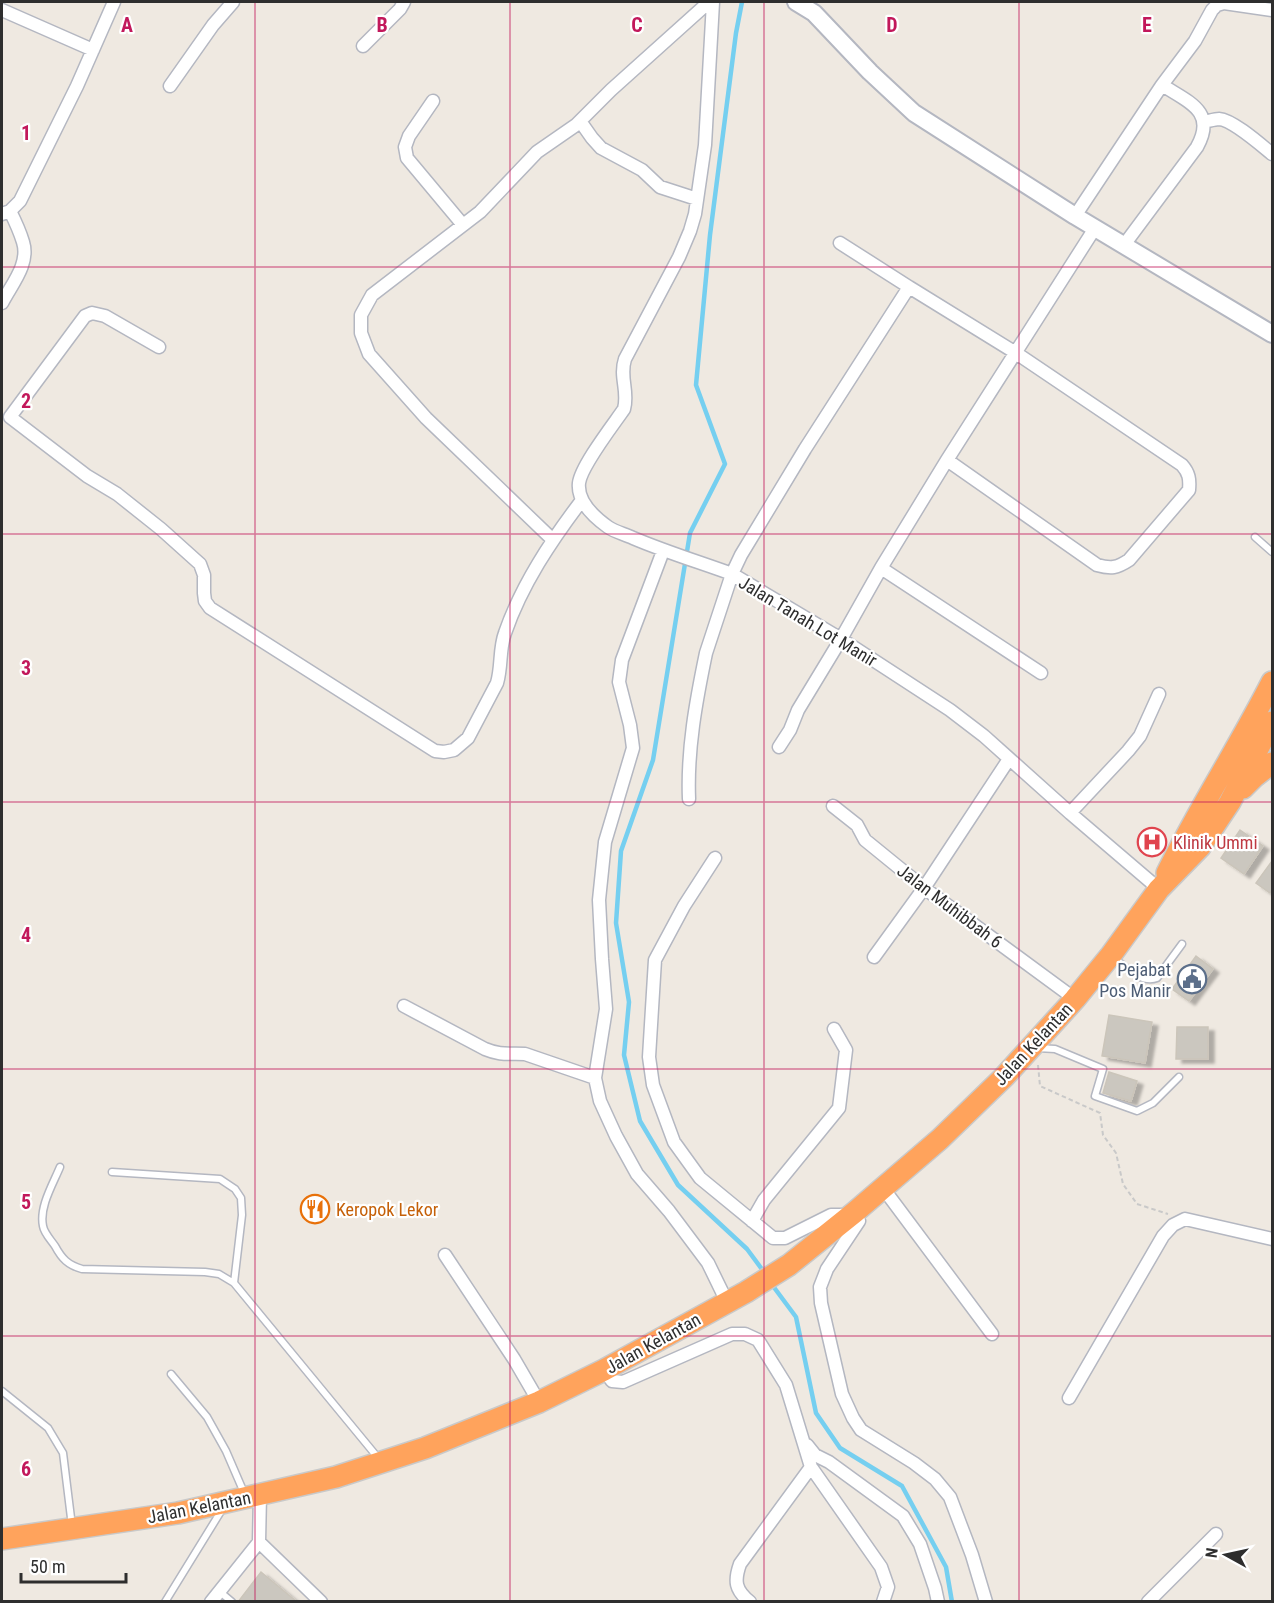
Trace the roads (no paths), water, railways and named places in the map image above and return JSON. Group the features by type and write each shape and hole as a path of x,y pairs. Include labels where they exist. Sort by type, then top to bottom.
{"highway":[{"name":"Jalan Kelantan","path":"2,1539 178,1513 244,1499 336,1477 425,1448 539,1402 604,1370 789,1265 940,1138 1004,1077 1075,999 1111,955 1159,889 1200,847 1230,802 1265,729 1272,682"},
{"name":"Jalan Kelantan","path":"1159,889 1186,835 1265,729"},
{"path":"1230,802 1254,777 1272,763"}],"street":[{"path":"2,303 23,264 25,255 24,243 6,213 20,201 77,86 114,2"},
{"path":"171,86 213,25 233,2"},
{"path":"363,46 405,2"},
{"path":"553,540 426,418 369,354 361,333 361,315 372,296 480,212 537,152 580,121 611,90 711,2"},
{"path":"689,799 691,732 703,667 732,574 668,553 609,527 585,504 578,492 583,469 624,409 626,400 622,368 625,359 679,257 690,231 705,145 711,2"},
{"path":"796,2 814,13 870,72 914,113 1075,216 1272,334"},
{"path":"1075,216 1194,41 1212,10 1224,3 1272,10"},
{"path":"2,10 93,50"},
{"path":"1124,245 1204,135 1204,122 1199,110 1162,86"},
{"path":"433,101 409,136 405,147 407,158 463,225"},
{"path":"1204,122 1220,119 1228,122 1272,154"},
{"path":"580,121 601,148 642,170 660,187 697,199"},
{"path":"779,747 790,730 798,710 881,568 1095,228"},
{"path":"840,243 1016,353 1182,465 1188,472 1189,490 1129,560 1119,567 1110,569 1097,565 947,460"},
{"name":"Jalan Tanah Lot Manir","path":"909,288 805,449 741,555 732,574 841,639 950,710 984,736 1159,889"},
{"path":"159,347 105,316 92,313 85,316 6,419 87,476 117,494 200,564 204,576 205,601 210,608 435,751 454,750 468,738 497,683 500,675 504,633 528,581 553,540 585,504"},
{"path":"668,553 622,660 619,682 630,725 633,748 605,842 600,900 606,1009 595,1078 600,1101 637,1174 736,1297"},
{"path":"881,568 1041,674"},
{"path":"1070,813 1140,736 1159,694"},
{"path":"874,957 924,888 1009,759"},
{"name":"Jalan Muhibbah 6","path":"833,806 857,825 866,840 924,888 1075,999"},
{"path":"715,858 684,906 655,960 649,1057 653,1085 674,1142 700,1178 773,1238 785,1238 831,1215 853,1213 859,1221 827,1269 820,1287 821,1303 842,1394 861,1430 935,1479 950,1497 972,1555 986,1602"},
{"path":"404,1006 485,1050 506,1055 525,1054 595,1078"},
{"path":"752,1221 764,1200 839,1108 846,1050 834,1029"},
{"path":"883,1188 992,1334"},
{"path":"1070,1398 1163,1236 1173,1225 1185,1219 1272,1239"},
{"path":"445,1255 514,1359 539,1402"},
{"path":"604,1370 612,1382 623,1382 732,1334 745,1334 758,1340 786,1385 811,1467 881,1567 888,1587 883,1602"},
{"path":"804,1442 815,1455 829,1462 903,1516 920,1544 938,1602"},
{"path":"750,1602 742,1596 737,1587 736,1575 740,1564 811,1467"},
{"path":"244,1499 260,1542 318,1601"},
{"path":"1148,1602 1216,1534"},
{"path":"211,1602 260,1542"}],"lane":[{"path":"1256,537 1272,552"},
{"path":"1111,955 1140,977 1151,980 1157,978 1182,944"},
{"path":"1031,1047 1055,1049 1103,1069 1095,1096 1137,1111 1153,1103 1179,1077"},
{"path":"60,1167 44,1208 43,1228 63,1260 71,1266 82,1269 205,1272 219,1274 234,1283 381,1462"},
{"path":"112,1172 220,1179 235,1189 241,1198 242,1215 234,1283"},
{"path":"165,1602 244,1499 226,1451 207,1417 171,1374"},
{"path":"2,1391 48,1428 63,1453 72,1530"},
{"path":"219,1591 232,1602"}],"waterway":[{"path":"742,2 710,235 696,385 725,464 690,533 653,760 621,851 616,923 629,1002 624,1055 640,1121 678,1185 747,1249 764,1272"},
{"path":"770,1282 796,1317 816,1413 840,1448 902,1486 946,1567 952,1602"}],"place":[{"name":"Klinik Ummi","path":"1152,842"},
{"name":"Pejabat Pos Manir","path":"1192,979"},
{"name":"Keropok Lekor","path":"315,1209"}]}
